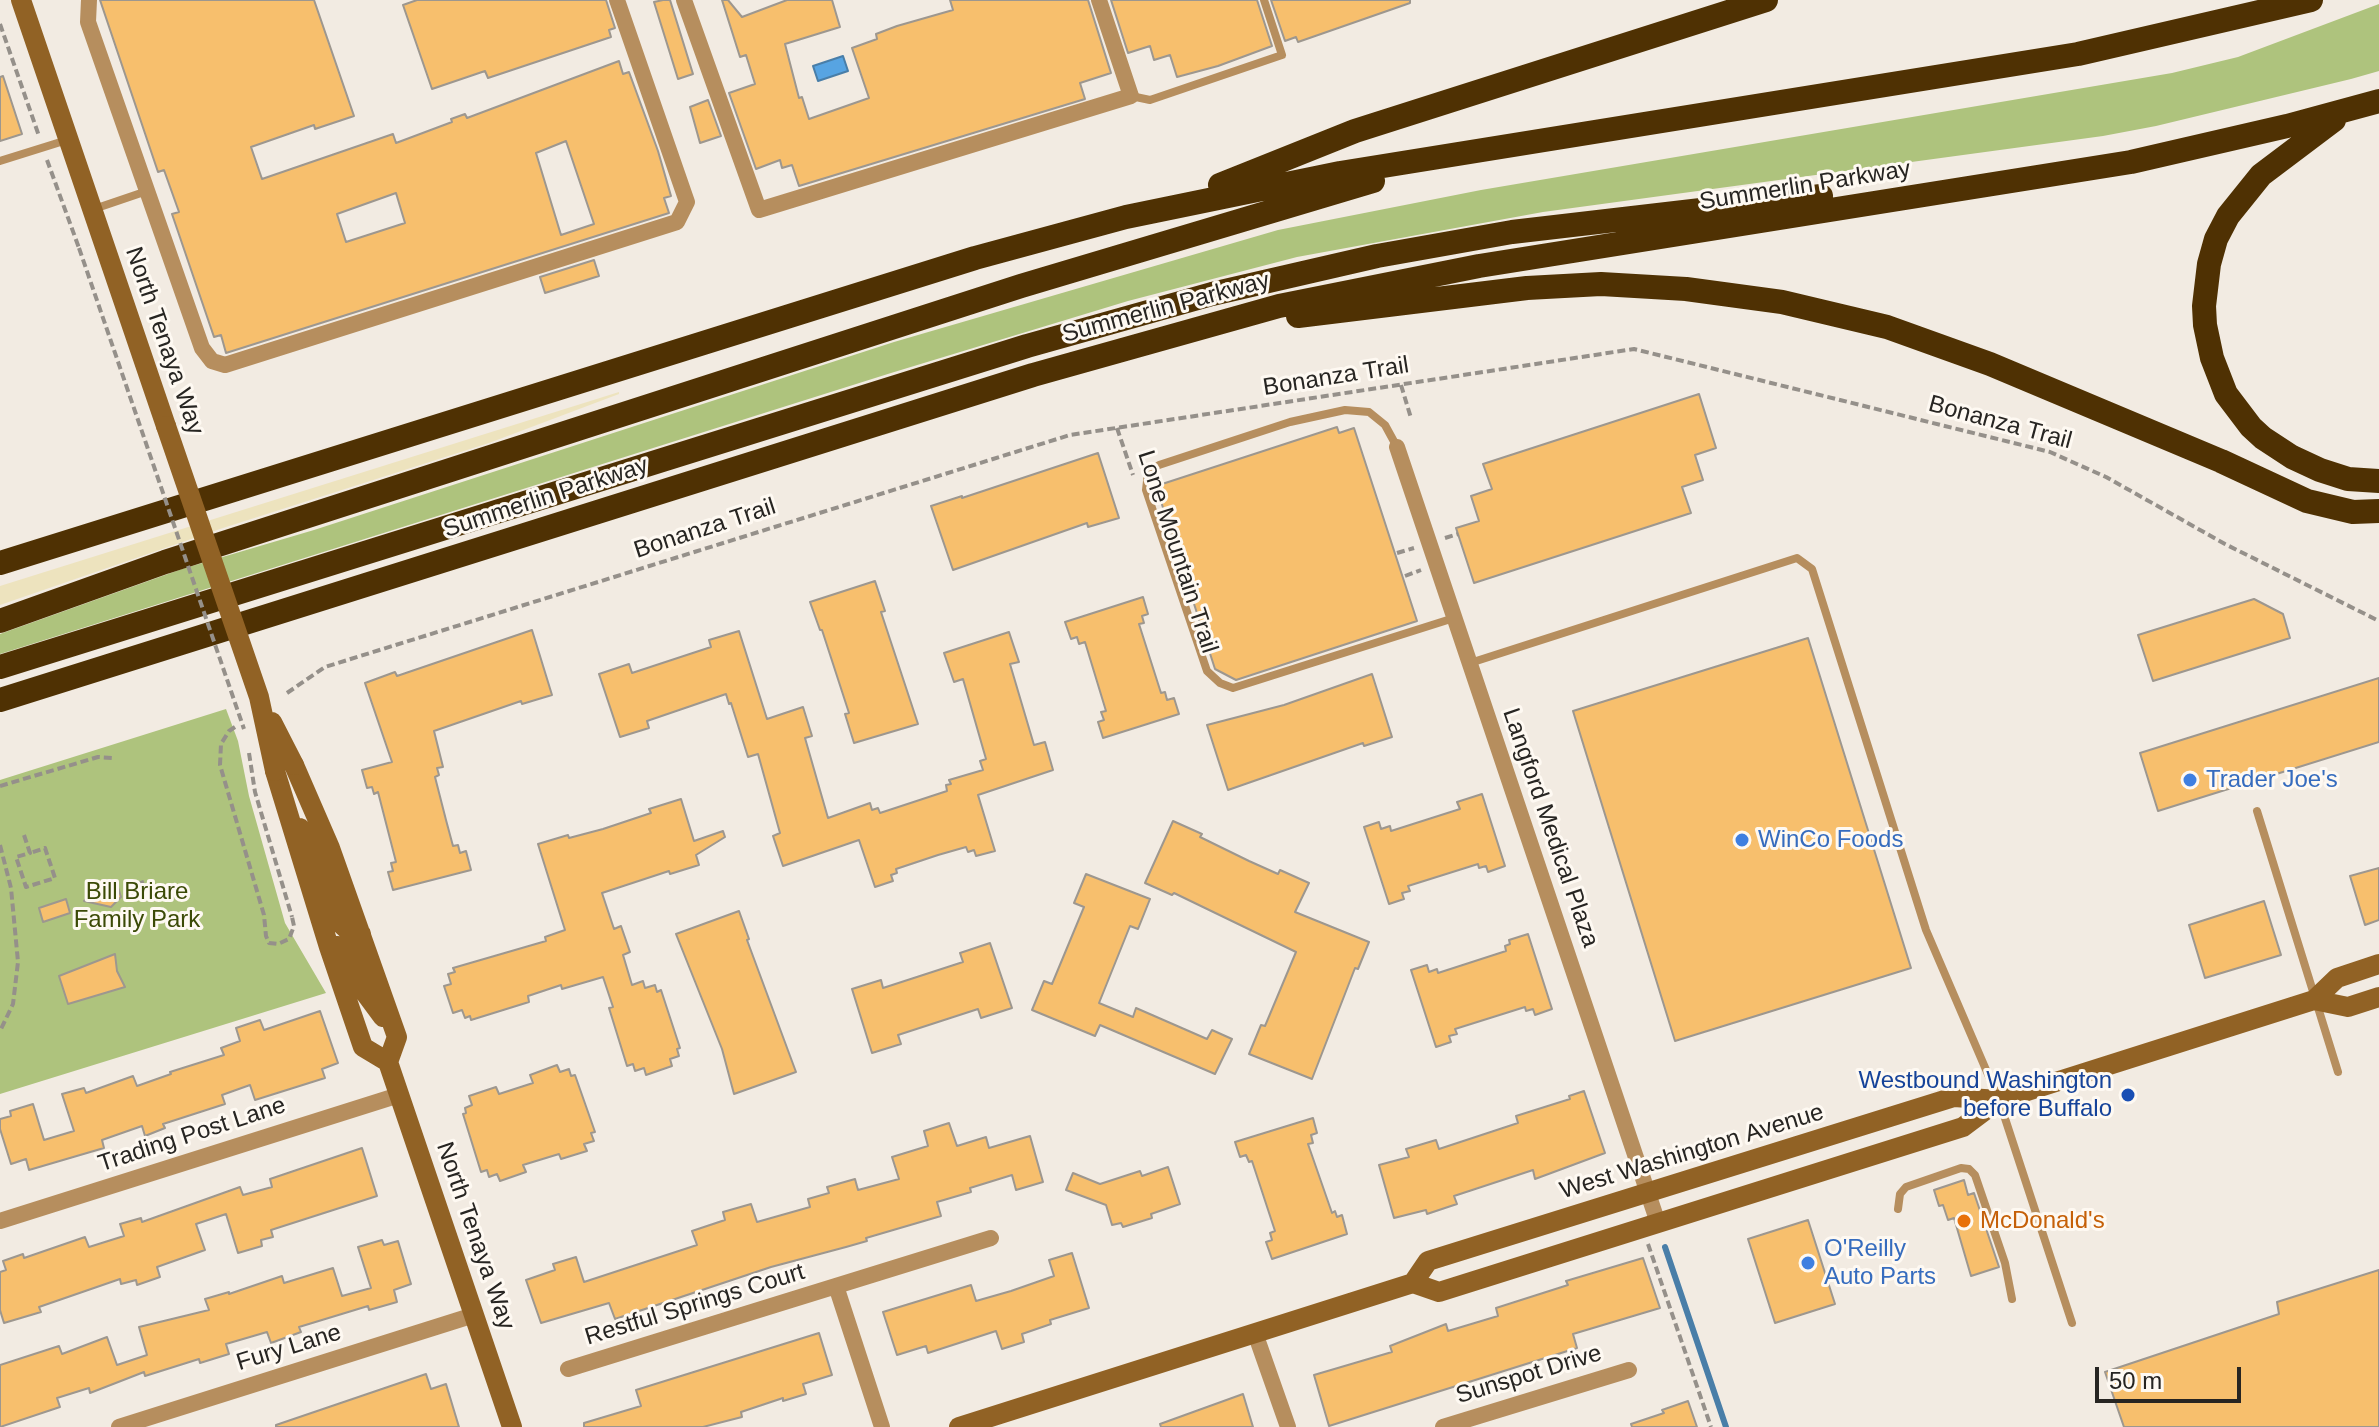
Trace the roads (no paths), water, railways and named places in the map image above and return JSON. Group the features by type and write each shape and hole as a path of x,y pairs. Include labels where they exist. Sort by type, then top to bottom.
{"highway":[{"path":"1158,210 1355,131 1766,0"},
{"path":"0,563 961,262 1158,210 1305,180 2078,54 2311,0"},
{"name":"Summerlin Parkway","path":"0,700 1033,375 1311,298 1466,268 2131,162 2379,101"},
{"path":"2348,110 2271,167 2235,205 2211,251 2205,288 2205,325 2212,358 2226,394 2263,438 2320,470 2348,479 2379,481"},
{"path":"0,621 165,562 1021,286 1472,152"},
{"path":"0,667 1027,346 1266,280 1420,247 1551,226 2131,162"},
{"path":"1197,328 1551,286 1655,286 1745,296 1815,309 1935,343 2221,461 2307,501 2353,512 2379,511"},
{"path":"0,550 132,522"}],"main road":[{"name":"North Tenaya Way","path":"21,0 284,768 330,848 397,1037"},
{"name":"North Tenaya Way","path":"284,768 289,812 363,1047 388,1062 512,1427"},
{"path":"289,812 315,851 341,924 353,935 361,934"},
{"path":"329,947 338,946 346,951 353,961 363,990 397,1037 388,1062"},
{"name":"West Washington Avenue","path":"959,1427 1413,1283 1439,1292 1963,1127 1999,1100 2314,1000 2337,978 2379,964"},
{"name":"West Washington Avenue","path":"2314,1000 2348,1007 2379,997"},
{"name":"West Washington Avenue","path":"1413,1283 1428,1261 1954,1097 1999,1100"}],"street":[{"path":"89,0 88,22 202,348 212,361 225,365 677,222 687,202 617,0"},
{"path":"684,0 759,210 1131,96 1099,0"},
{"name":"Langford Medical Plaza","path":"1397,447 1658,1223"},
{"name":"Trading Post Lane","path":"0,1221 399,1095"},
{"name":"Restful Springs Court","path":"568,1369 991,1238"},
{"name":"Restful Springs Court","path":"836,1286 882,1427"},
{"name":"Fury Lane","path":"119,1427 474,1315"},
{"path":"1255,1333 1288,1427"},
{"name":"Sunspot Drive","path":"1443,1427 1629,1370"}],"lane":[{"path":"1131,96 1150,100 1282,55 1264,0"},
{"path":"0,161 68,139"},
{"path":"91,210 147,191"},
{"path":"1397,447 1385,425 1369,412 1345,410 1290,422 1159,465 1148,472 1146,490 1207,671 1220,683 1233,688 1454,618"},
{"path":"1470,663 1797,558 1812,569 1926,930 1999,1100 2072,1323"},
{"path":"2257,811 2338,1072"},
{"path":"1898,1209 1900,1194 1906,1187 1961,1168 1969,1169 1975,1175 2005,1263 2012,1299"}],"water":[{"path":"843,56 848,71 818,81 813,66"}],"waterway":[{"path":"1665,1247 1726,1427"}],"place":[{"name":"Trader Joe's","path":"2190,780"},
{"name":"WinCo Foods","path":"1742,840"},
{"name":"Westbound Washington before Buffalo","path":"2128,1095"},
{"name":"McDonald's","path":"1964,1221"},
{"name":"O'Reilly Auto Parts","path":"1808,1263"}],"park label":[{"name":"Bill Briare Family Park","path":"137,906"}]}
